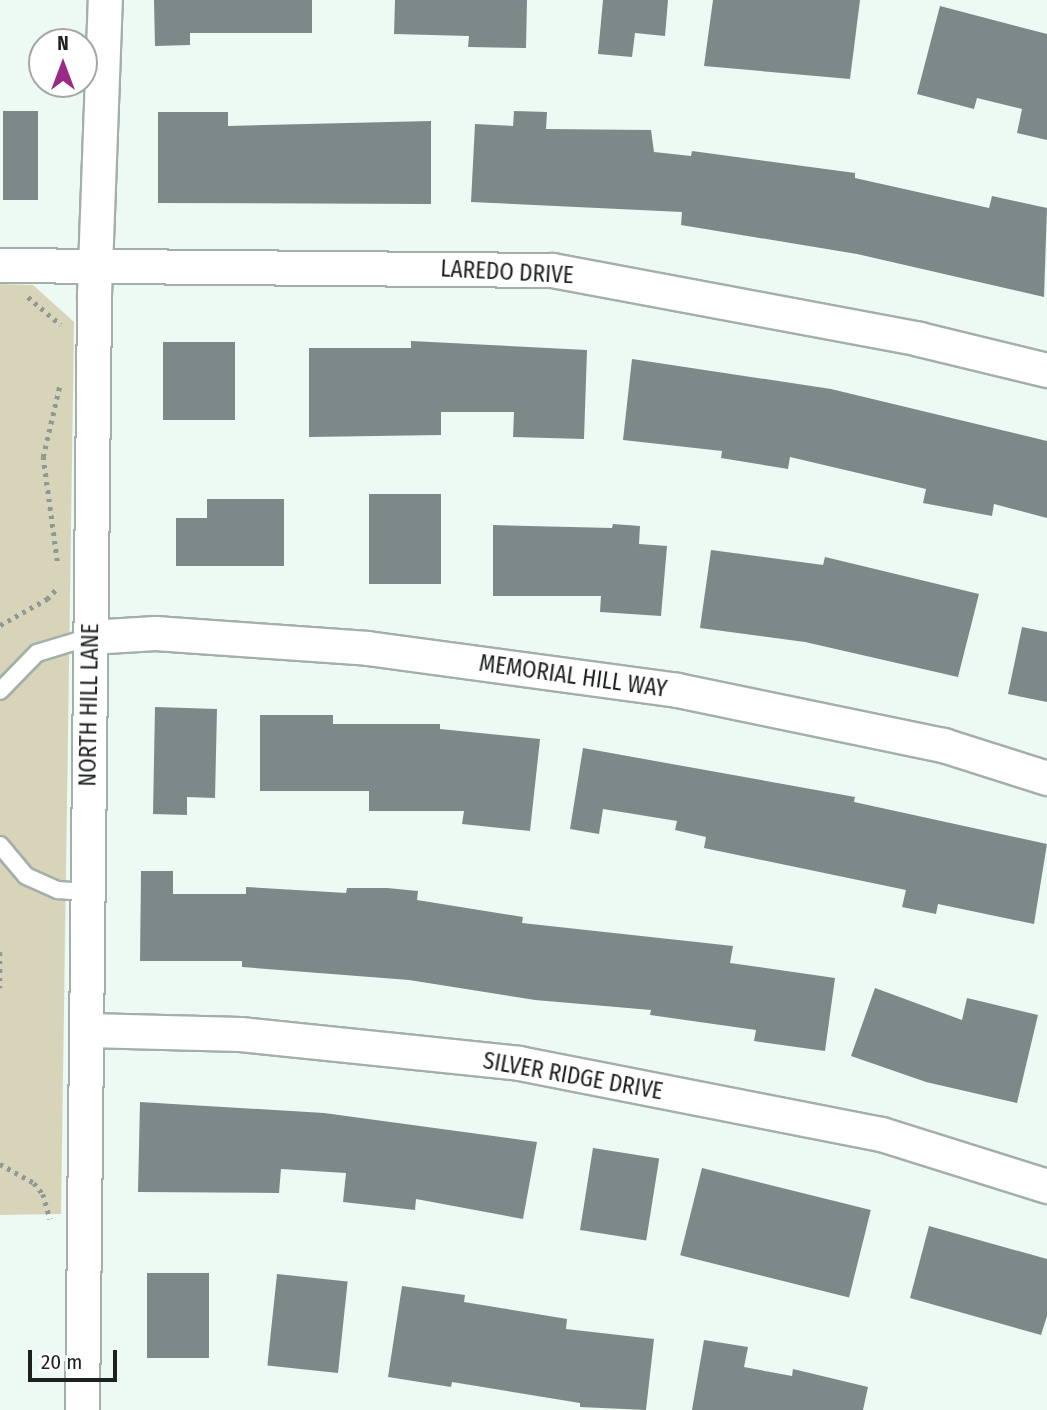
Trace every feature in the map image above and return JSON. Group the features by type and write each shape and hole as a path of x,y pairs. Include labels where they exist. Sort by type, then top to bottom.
{"street":[{"name":"NORTH HILL LANE","path":"82,1410 88,1030 86,892 96,265 105,0"},
{"name":"LAREDO DRIVE","path":"0,265 552,270 919,339 1047,370"},
{"name":"MEMORIAL HILL WAY","path":"90,637 155,633 367,648 677,690 943,745 1047,778"},
{"name":"SILVER RIDGE DRIVE","path":"88,1030 240,1034 519,1063 881,1134 1047,1186"}],"lane":[{"path":"0,691 37,653 90,637"},
{"path":"0,845 26,876 58,890 86,892"}],"path":[{"path":"19,296 49,312 64,331"},
{"path":"0,625 47,599 58,587 43,457 62,376"},
{"path":"0,952 0,988"},
{"path":"0,1164 34,1183 43,1194 50,1220"}],"shaded area":[{"path":"0,284 33,285 74,322 61,1214 0,1215"}],"building":[{"path":"154,0 312,0 312,33 190,33 190,45 155,46"},
{"path":"395,0 527,0 526,48 468,47 469,36 394,34"},
{"path":"603,0 668,0 665,36 635,33 632,57 598,54"},
{"path":"713,0 860,0 850,79 704,66"},
{"path":"940,6 1047,34 1047,140 1017,133 1022,109 977,98 974,109 917,94"},
{"path":"3,111 38,111 38,200 3,200"},
{"path":"514,111 547,112 546,129 651,130 654,152 691,156 692,151 855,173 855,178 989,208 992,196 1047,208 1044,297 857,254 681,225 682,212 471,202 475,124 513,126"},
{"path":"158,112 228,112 228,126 431,121 431,204 158,203"},
{"path":"411,341 587,350 584,439 513,437 514,412 441,412 441,435 309,437 309,348 411,348"},
{"path":"163,342 235,342 235,420 163,420"},
{"path":"632,359 831,389 1047,441 1047,518 994,504 992,516 923,503 926,489 790,457 788,469 721,458 722,451 623,440"},
{"path":"369,494 441,494 441,584 369,584"},
{"path":"207,499 284,499 284,566 176,566 176,518 207,518"},
{"path":"613,524 640,526 639,544 667,546 661,616 600,612 601,596 493,596 493,525 612,528"},
{"path":"711,550 823,565 825,557 979,594 958,677 805,642 700,628"},
{"path":"1022,627 1047,632 1047,702 1008,694"},
{"path":"155,707 217,709 215,798 187,797 187,815 153,814"},
{"path":"260,715 333,715 333,724 440,724 440,729 540,739 530,831 462,824 464,811 369,811 369,791 260,791"},
{"path":"583,748 855,797 854,802 1047,844 1034,924 938,904 936,914 902,907 906,890 704,848 706,837 675,830 677,821 603,809 599,834 570,829"},
{"path":"141,871 173,871 173,894 246,894 246,887 346,893 347,888 387,888 418,891 417,900 523,917 522,923 733,946 730,963 835,978 825,1051 754,1041 756,1030 650,1015 651,1010 535,1000 409,980 242,967 242,961 140,961"},
{"path":"875,988 962,1020 967,998 1038,1015 1017,1103 926,1082 851,1056"},
{"path":"140,1102 324,1113 537,1142 523,1219 416,1199 415,1210 343,1202 346,1173 281,1169 279,1193 138,1192"},
{"path":"593,1148 659,1158 646,1240 580,1230"},
{"path":"702,1168 871,1210 849,1297 680,1255"},
{"path":"929,1226 1047,1259 1047,1316 1041,1335 910,1298"},
{"path":"147,1273 209,1273 209,1358 147,1358"},
{"path":"277,1274 348,1281 338,1373 267,1365"},
{"path":"402,1286 465,1295 464,1302 567,1319 566,1329 654,1339 646,1410 580,1407 580,1403 452,1382 451,1387 388,1377"},
{"path":"704,1340 748,1347 744,1367 792,1376 793,1369 868,1387 863,1410 692,1410"}]}
